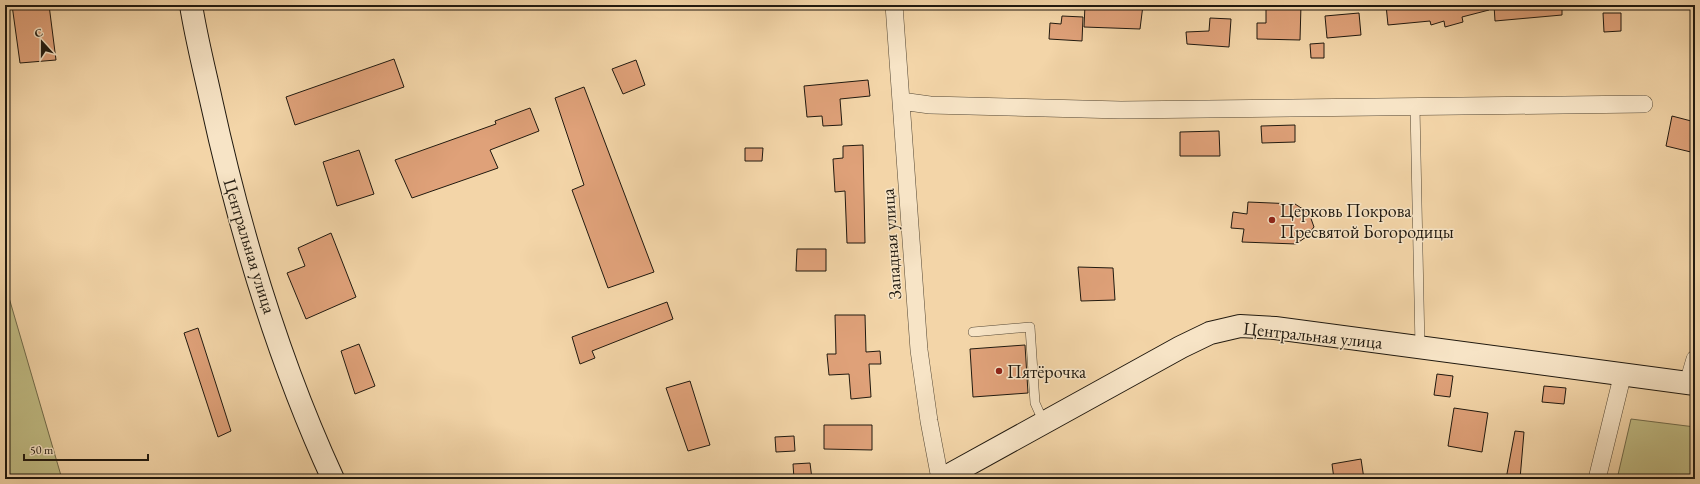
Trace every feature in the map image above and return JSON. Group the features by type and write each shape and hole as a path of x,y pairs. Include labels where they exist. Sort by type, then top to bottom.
{"street":[{"name":"Центральная улица","path":"191,5 223,157 259,282 302,405 333,479"},
{"name":"Западная улица","path":"894,5 919,350 929,421 941,479"},
{"path":"901,101 930,105 1121,110 1644,104"},
{"name":"Центральная улица","path":"941,479 1181,347 1210,333 1240,326 1275,328 1691,383"},
{"path":"1691,383 1695,359"},
{"path":"1597,479 1623,373"}],"lane":[{"path":"1415,107 1420,347"},
{"path":"973,332 1030,327 1035,403 1044,423"}],"shaded area":[{"path":"5,284 62,479 5,479"},
{"path":"1631,419 1695,427 1695,479 1617,479"}],"building":[{"path":"12,5 49,5 56,60 20,63"},
{"path":"1085,5 1143,5 1140,29 1084,27"},
{"path":"1301,5 1300,40 1257,39 1257,23 1266,23 1266,6"},
{"path":"1386,5 1488,5 1489,10 1462,17 1463,22 1445,27 1444,21 1431,25 1430,21 1388,25"},
{"path":"1494,5 1562,5 1562,15 1495,21"},
{"path":"1359,13 1361,35 1327,38 1325,16"},
{"path":"1603,13 1621,13 1621,31 1604,32"},
{"path":"1062,16 1083,17 1082,41 1049,39 1050,23 1061,24"},
{"path":"1210,18 1231,19 1229,47 1187,44 1186,32 1209,31"},
{"path":"1324,43 1324,58 1311,58 1310,44"},
{"path":"394,59 404,87 295,125 286,97"},
{"path":"636,60 645,85 623,94 612,69"},
{"path":"868,80 870,96 840,99 842,125 823,126 822,116 807,117 804,86"},
{"path":"584,87 654,272 608,288 572,190 584,185 555,98"},
{"path":"530,108 539,131 490,150 498,168 412,198 395,160 496,124 495,121"},
{"path":"1672,116 1695,122 1695,153 1666,146"},
{"path":"1295,125 1295,142 1262,143 1261,126"},
{"path":"1219,131 1220,156 1180,156 1180,132"},
{"path":"863,145 865,243 847,243 845,191 835,192 833,159 843,158 843,146"},
{"path":"745,148 763,148 762,161 745,161"},
{"path":"359,150 374,194 337,206 323,162"},
{"name":"Церковь Покрова Пресвятой Богородицы","path":"1248,202 1295,204 1309,213 1314,227 1306,237 1296,244 1242,242 1244,229 1231,228 1233,212 1247,214"},
{"path":"331,233 356,297 306,319 287,273 305,266 298,248"},
{"path":"797,249 826,249 826,271 796,271"},
{"path":"1078,267 1113,268 1115,300 1081,301"},
{"path":"667,302 673,319 592,351 595,358 580,364 572,337"},
{"path":"835,315 865,315 866,352 880,351 881,364 869,364 871,397 851,399 849,374 829,375 827,354 836,354"},
{"path":"198,328 231,431 218,437 184,333"},
{"path":"359,344 375,386 355,394 341,351"},
{"name":"Пятёрочка","path":"1025,345 1028,393 973,397 970,349"},
{"path":"1437,374 1453,376 1450,397 1434,395"},
{"path":"690,381 710,445 688,451 666,388"},
{"path":"1544,386 1566,388 1564,404 1542,402"},
{"path":"1454,408 1488,413 1482,452 1448,446"},
{"path":"824,425 872,425 872,450 824,449"},
{"path":"1515,431 1524,432 1520,479 1506,479"},
{"path":"794,436 795,451 776,452 775,437"},
{"path":"1361,459 1364,479 1334,479 1332,464"},
{"path":"810,463 812,479 794,479 793,464"}],"place":[{"name":"Церковь Покрова Пресвятой Богородицы","path":"1272,220"},
{"name":"Пятёрочка","path":"999,371"}]}
